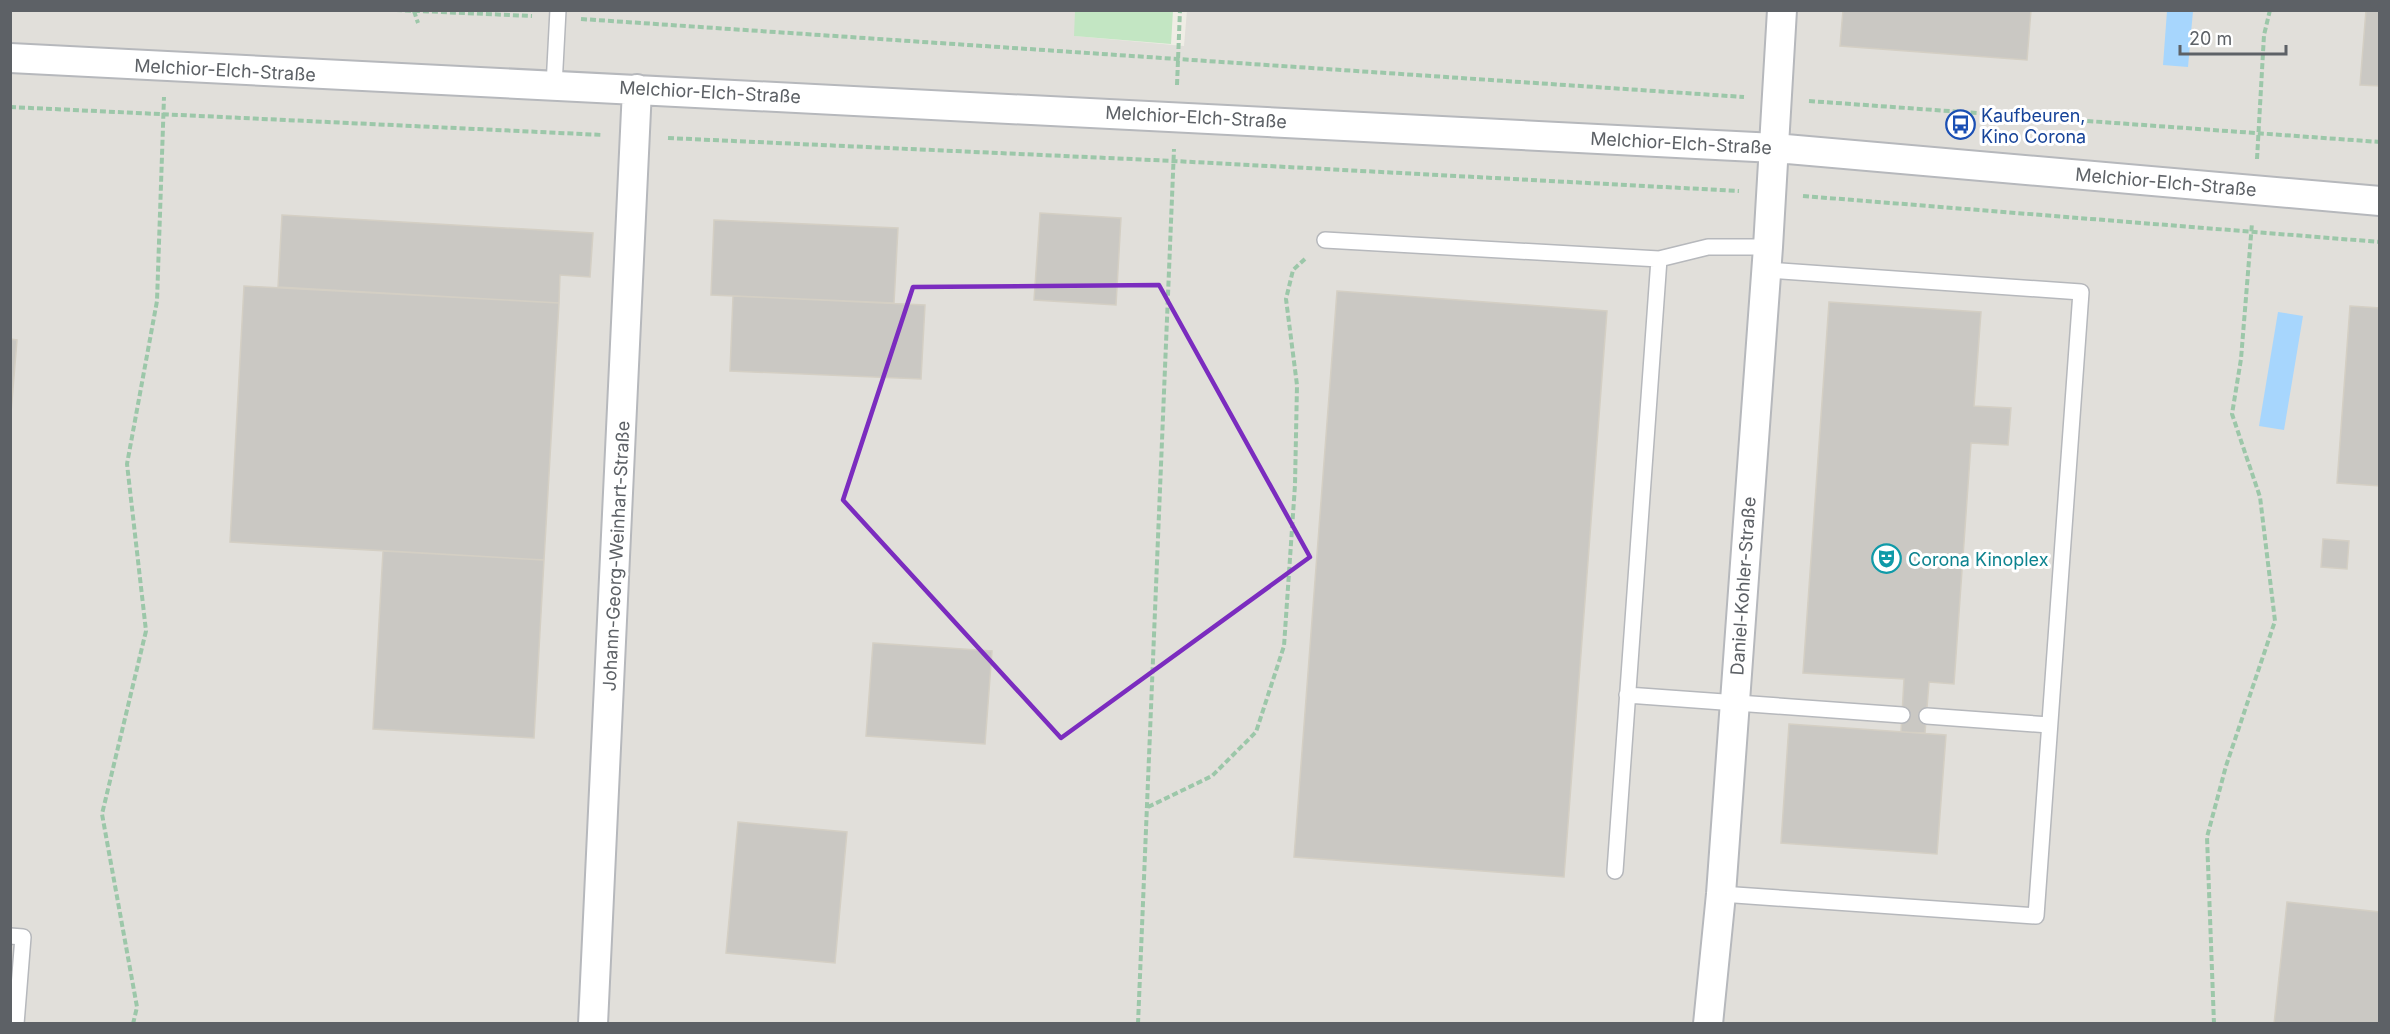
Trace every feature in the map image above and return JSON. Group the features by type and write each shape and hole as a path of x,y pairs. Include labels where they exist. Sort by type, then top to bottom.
{"street":[{"name":"Daniel-Kohler-Straße","path":"1708,1023 1721,894 1735,703 1775,148 1782,10"},
{"name":"Melchior-Elch-Straße","path":"10,58 1775,148 2379,201"},
{"name":"Johann-Georg-Weinhart-Straße","path":"594,1023 637,89"}],"lane":[{"path":"554,86 558,14"},
{"path":"1325,240 1659,259 1708,247 1767,258 2080,292 2036,916 1721,894"},
{"path":"1615,871 1659,259"},
{"path":"1627,695 1902,715"},
{"path":"1927,716 2049,725"},
{"path":"10,936 23,937 16,1023"}],"path":[{"path":"396,10 558,14 2379,142"},
{"path":"1138,1023 1180,10"},
{"path":"2214,1023 2207,837 2226,766 2275,621 2260,497 2232,414 2241,359 2255,190 2264,35 2270,10"},
{"path":"414,11 418,23"},
{"path":"133,1023 137,1007 102,814 146,631 127,464 157,301 165,66"},
{"path":"10,107 1174,160"},
{"path":"1959,112 1960,125"},
{"path":"1148,807 1212,776 1256,732 1284,646 1295,485 1297,385 1286,299 1293,270 1325,240"}],"highlighted area":[{"path":"1159,285 1310,557 1061,738 843,500 913,287"}],"shaded area":[{"path":"1075,10 1075,36 1184,46 1187,10 2379,11 2379,1023 11,1023 10,11"}],"green space":[{"path":"1075,11 1173,11 1171,44 1074,36"}],"water":[{"path":"2167,11 2193,11 2188,67 2163,65"},
{"path":"2278,312 2303,316 2284,430 2259,426"}],"building":[{"path":"1843,10 2031,10 2027,60 1840,46"},
{"path":"2366,10 2380,10 2380,86 2360,85"},
{"path":"1040,213 1121,218 1116,305 1034,300"},
{"path":"282,215 593,233 590,277 560,275 559,303 278,287"},
{"path":"714,220 898,228 894,303 711,295"},
{"path":"244,286 559,303 544,560 230,542"},
{"path":"1337,291 1607,311 1564,877 1294,857"},
{"path":"733,296 925,305 921,379 730,371"},
{"name":"Corona Kinoplex","path":"1829,302 1981,312 1974,406 2011,408 2008,445 1971,443 1954,684 1929,682 1925,733 1901,732 1904,679 1803,673"},
{"path":"2350,306 2380,308 2380,486 2337,483"},
{"path":"10,339 17,340 10,425"},
{"path":"2323,539 2349,541 2347,569 2321,567"},
{"path":"383,551 544,560 534,738 373,729"},
{"path":"873,643 992,651 985,744 866,736"},
{"path":"1789,724 1946,735 1937,854 1781,843"},
{"path":"738,822 847,832 835,963 726,953"},
{"path":"2287,902 2380,912 2380,1024 2274,1024"}],"place":[{"name":"Kaufbeuren, Kino Corona","path":"1960,125"},
{"name":"Corona Kinoplex","path":"1887,559"}]}
